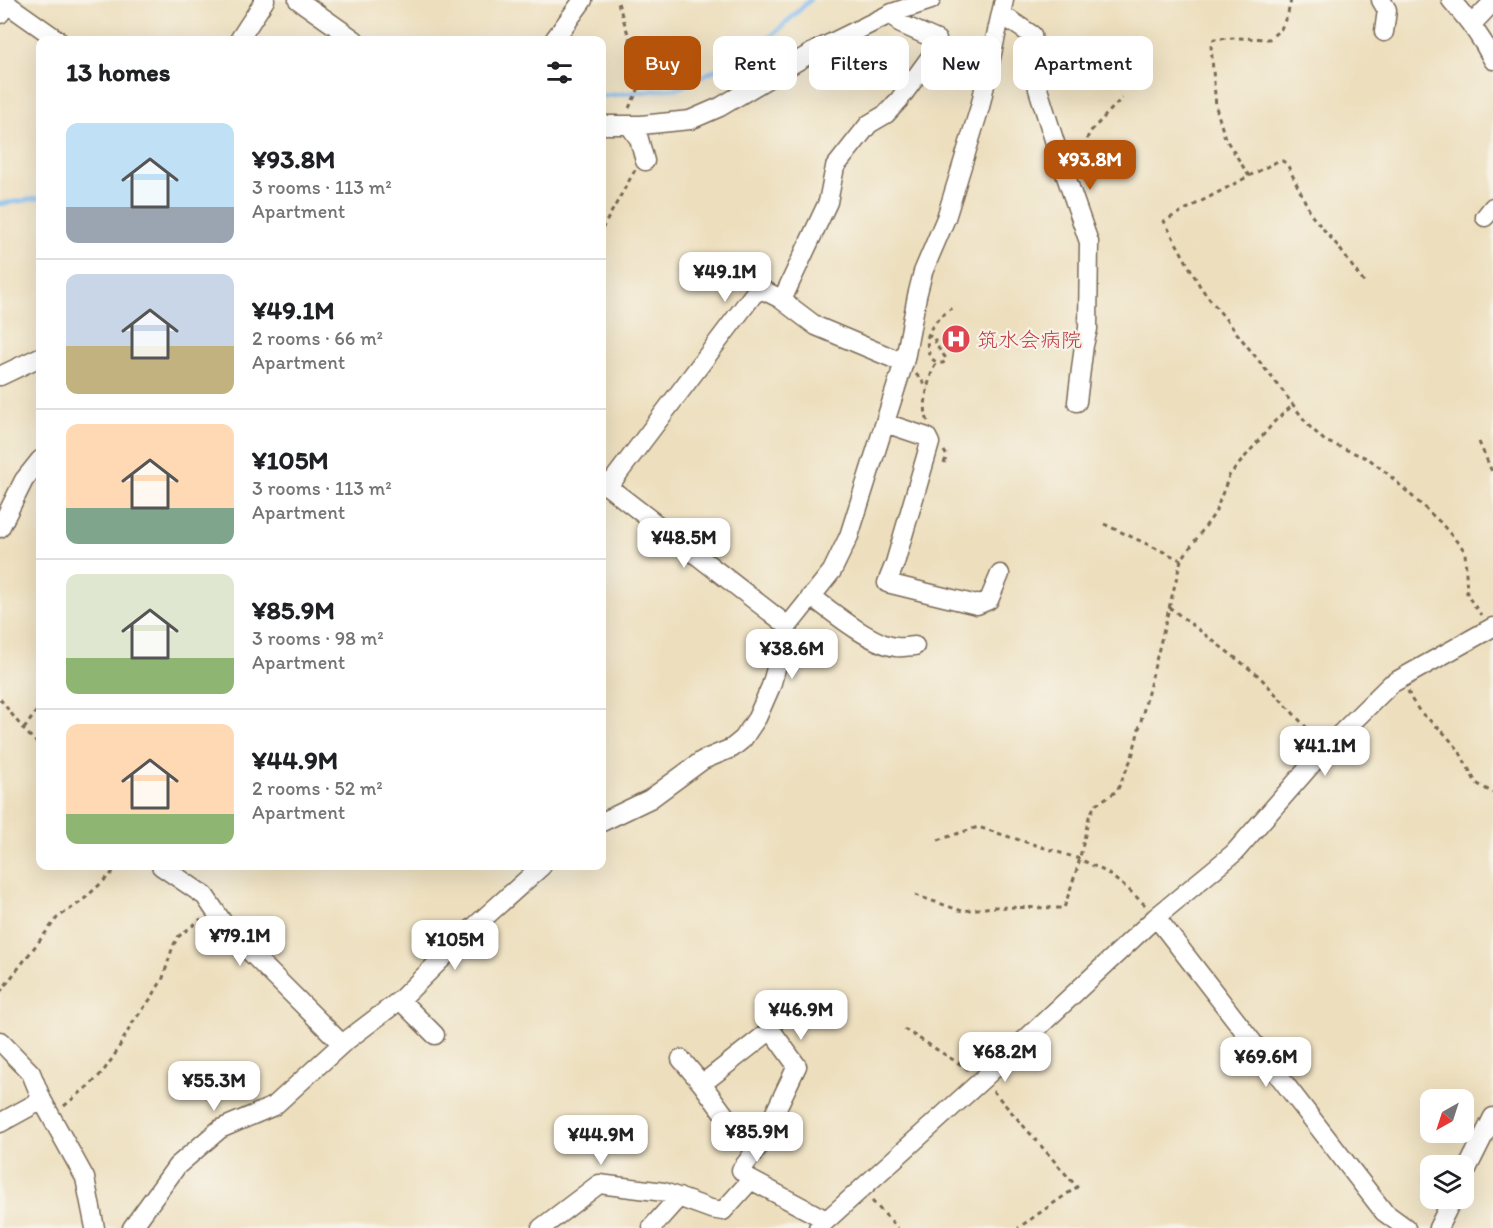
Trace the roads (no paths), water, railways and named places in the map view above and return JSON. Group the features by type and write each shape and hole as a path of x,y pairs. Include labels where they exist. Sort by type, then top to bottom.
{"street":[{"path":"242,36 265,0"},
{"path":"298,0 349,36"},
{"path":"557,36 583,0"},
{"path":"606,125 690,120 720,107 813,52 892,14 931,0"},
{"path":"1381,0 1387,10 1384,32"},
{"path":"1451,0 1472,24 1493,60"},
{"path":"1472,24 1493,2"},
{"path":"0,14 7,4 52,36"},
{"path":"1003,7 1032,35 1038,89 1089,242 1088,330 1077,402"},
{"path":"606,820 650,799 703,760 732,748 743,739 757,718 771,686 788,626 832,571 849,536 904,363 916,296 923,272 946,218 980,107 1003,7"},
{"path":"782,300 828,202 835,167 869,124 886,114 899,100 934,52 937,40 901,24 892,14"},
{"path":"627,125 639,139 644,158"},
{"path":"606,484 753,295 761,289 782,300 816,326 904,363"},
{"path":"0,376 36,359"},
{"path":"885,423 927,437 930,443 887,583 977,605 989,600 1000,574"},
{"path":"0,528 24,480 36,465"},
{"path":"606,486 788,626"},
{"path":"811,596 874,639 896,647 915,646"},
{"path":"702,1084 771,1030 797,1066 759,1146 741,1170 751,1180 822,1224 983,1079 1155,916 1234,853 1325,749 1391,684 1492,628"},
{"path":"167,870 205,896 228,930 342,1044"},
{"path":"132,1228 177,1167 220,1129 274,1106 342,1044 400,1000 474,927 538,870"},
{"path":"1155,916 1384,1212 1406,1228"},
{"path":"400,1000 435,1035"},
{"path":"0,1041 31,1073 42,1100 85,1178 95,1228"},
{"path":"681,1059 732,1125 764,1136"},
{"path":"0,1123 42,1100"},
{"path":"1474,1155 1493,1117"},
{"path":"541,1228 599,1184 664,1192 723,1211 751,1180"},
{"path":"653,1228 679,1197"},
{"path":"1438,1228 1448,1209"}],"waterway":[{"path":"606,96 680,88 724,65 774,34 810,0"},
{"path":"0,204 36,199"}],"place":[{"name":"筑水会病院","path":"956,339"}]}
